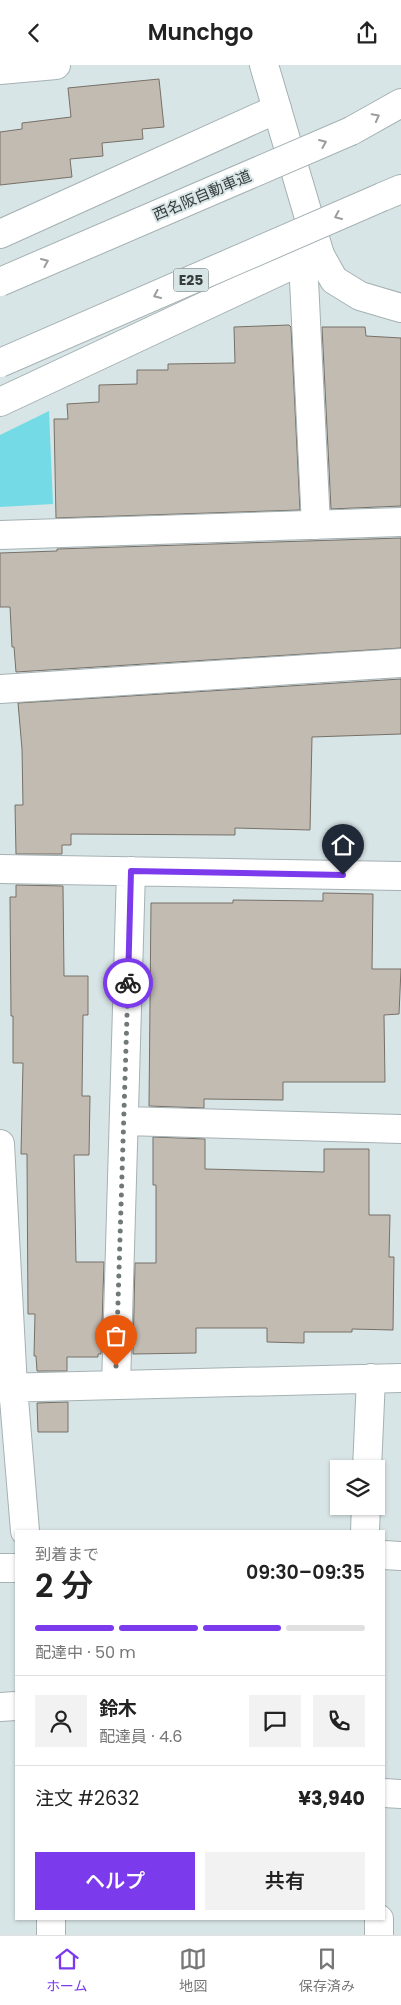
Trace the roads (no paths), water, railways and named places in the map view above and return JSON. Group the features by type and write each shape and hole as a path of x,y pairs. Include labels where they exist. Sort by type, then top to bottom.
{"main road":[{"path":"0,70 56,65"},
{"path":"264,65 277,109 311,258 316,525"},
{"name":"西名阪自動車道","path":"0,282 351,131 401,103"},
{"path":"0,234 277,109"},
{"name":"E25","path":"0,363 392,193"},
{"path":"311,258 334,280 360,297 401,308"},
{"path":"0,402 311,258"},
{"path":"0,535 401,522"},
{"path":"0,689 401,663"},
{"path":"0,869 401,876"},
{"path":"116,1385 131,871"},
{"path":"125,1121 401,1129"},
{"path":"0,1144 6,1388 25,1530"},
{"path":"368,1460 371,1378"},
{"path":"6,1388 401,1378"},
{"path":"365,1530 366,1515"},
{"path":"385,1555 401,1556"},
{"path":"0,1568 15,1568"},
{"path":"0,1707 15,1706"},
{"path":"385,1793 401,1794"},
{"path":"51,1920 51,1935"},
{"path":"379,1920 379,1935"}]}
